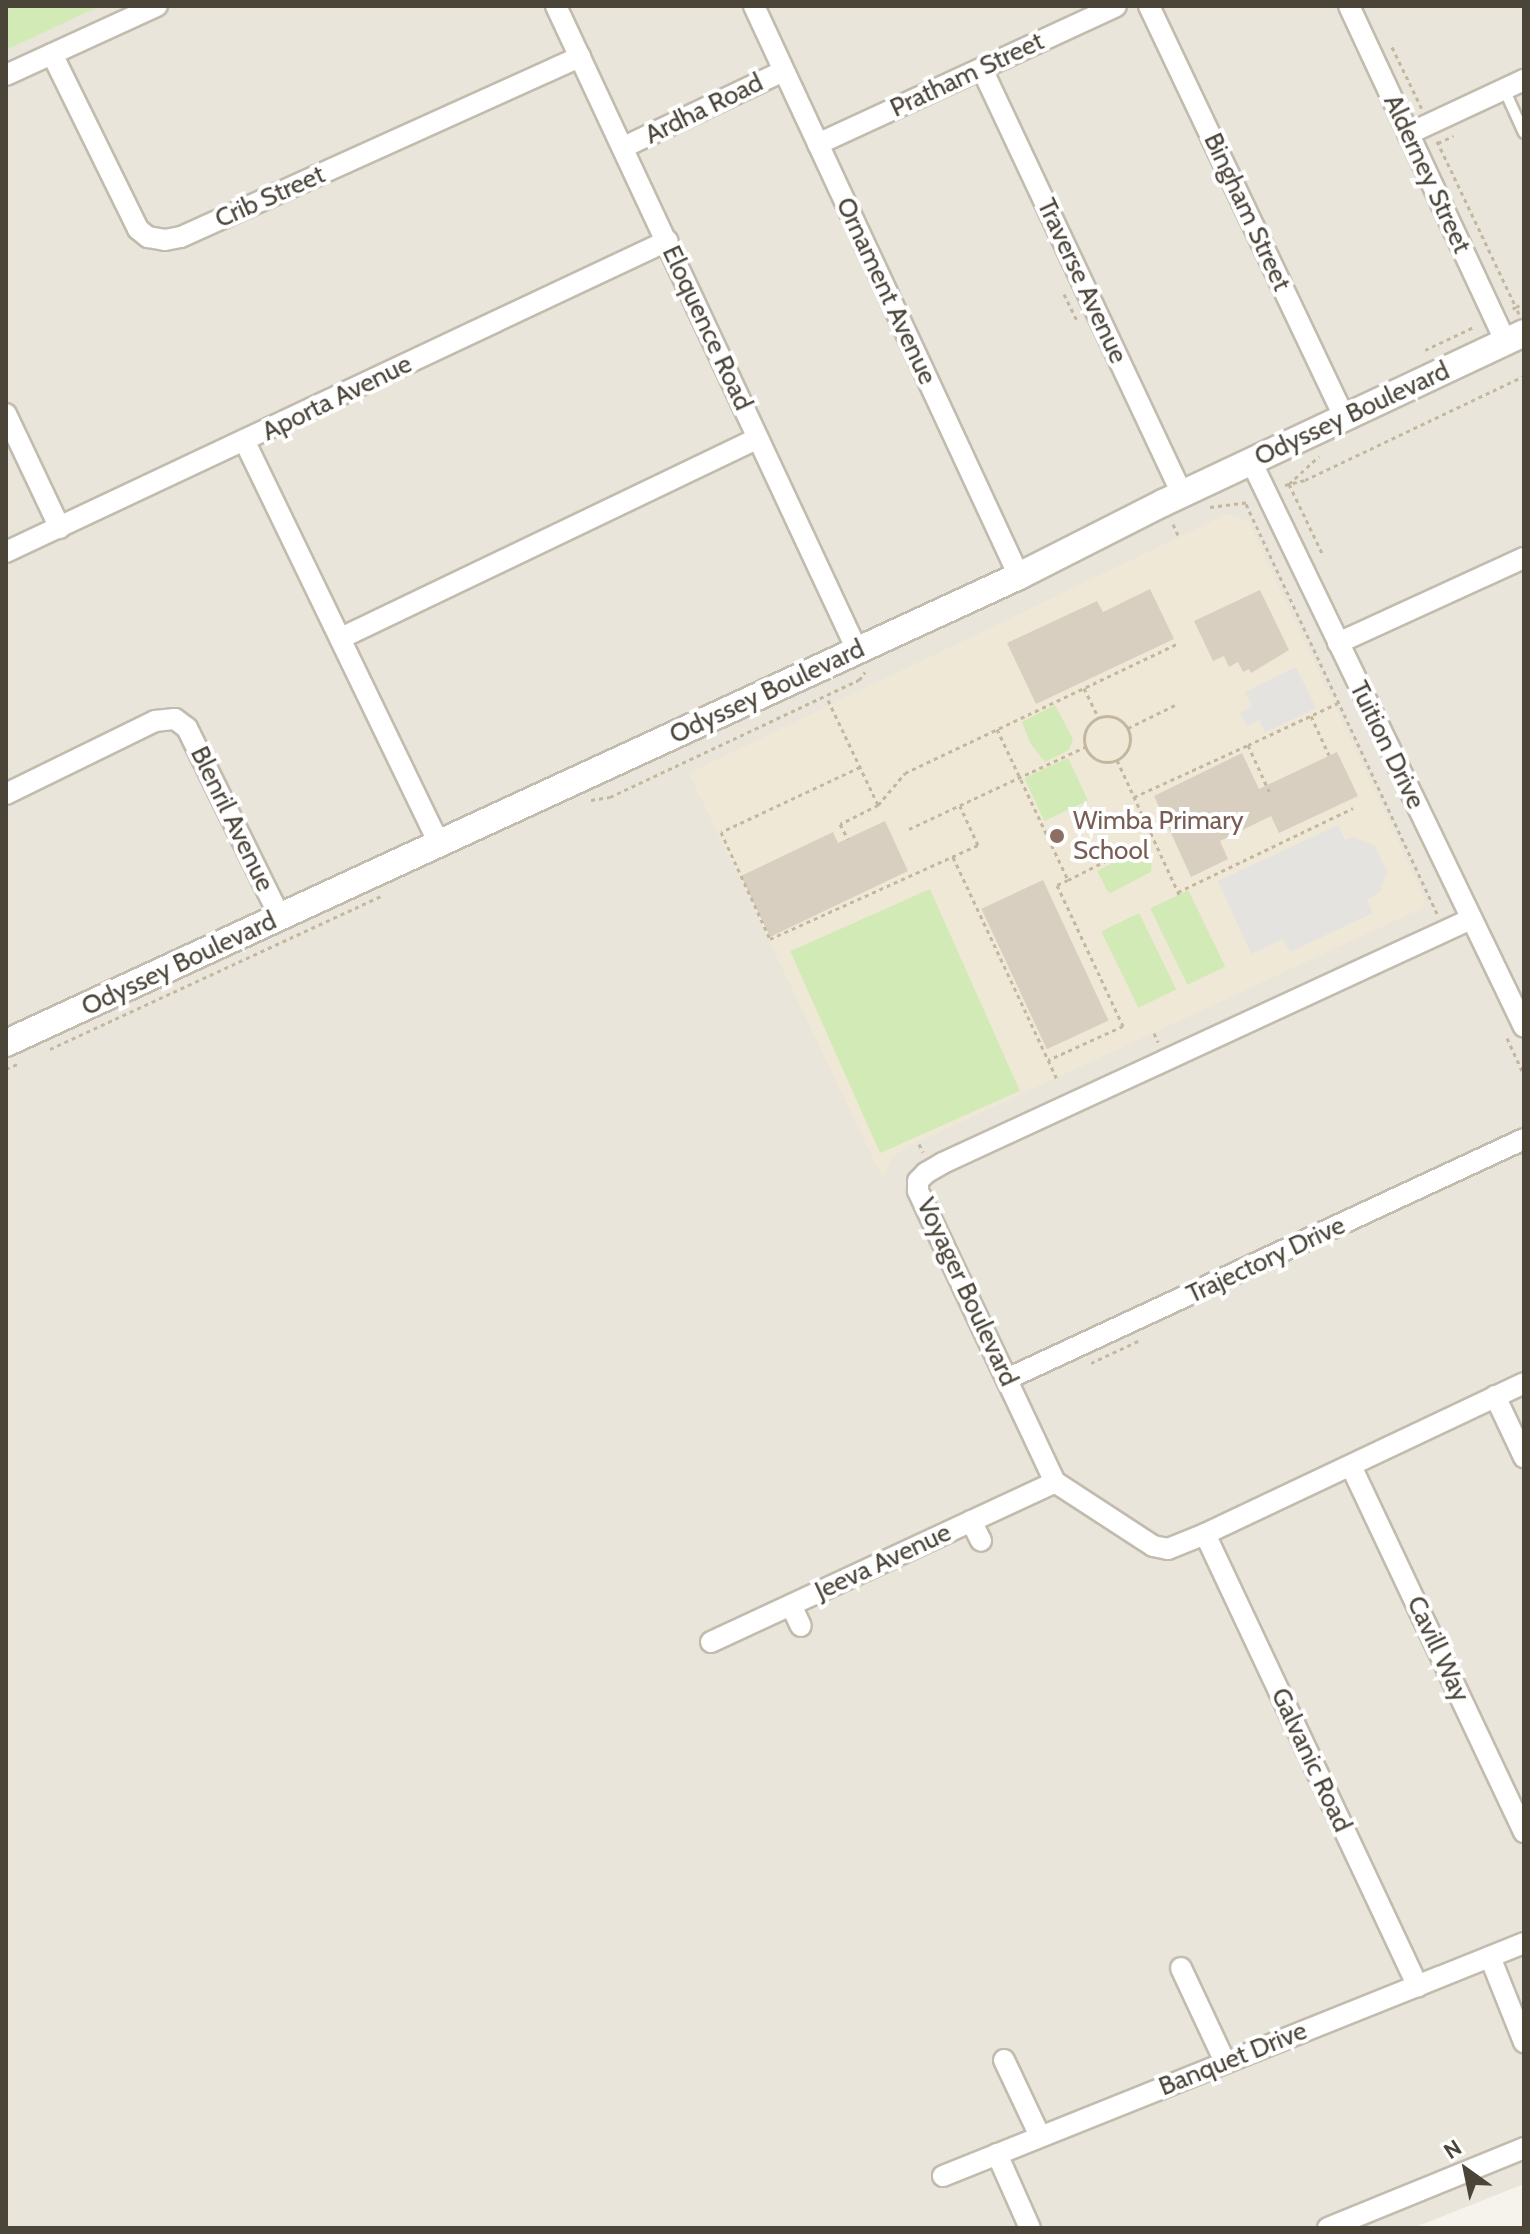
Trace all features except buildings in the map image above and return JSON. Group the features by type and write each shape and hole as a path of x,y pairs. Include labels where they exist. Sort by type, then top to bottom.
{"street":[{"path":"6,75 157,6"},
{"name":"Eloquence Road","path":"556,6 857,650"},
{"name":"Ornament Avenue","path":"754,6 1019,576"},
{"name":"Pratham Street","path":"818,144 1116,6"},
{"name":"Bingham Street","path":"1149,6 1344,417"},
{"name":"Alderney Street","path":"1349,6 1408,134 1508,331"},
{"name":"Crib Street","path":"52,54 138,229 148,237 165,240 181,237 580,57"},
{"name":"Traverse Avenue","path":"982,69 1182,494"},
{"name":"Ardha Road","path":"624,147 783,71"},
{"path":"1408,134 1524,80"},
{"name":"Aporta Avenue","path":"6,552 667,241"},
{"name":"Odyssey Boulevard","path":"13,1053 280,917 1019,576 1344,417 1508,331"},
{"path":"6,414 60,528"},
{"path":"341,638 758,438"},
{"path":"245,442 439,844"},
{"name":"Tuition Drive","path":"1251,461 1524,1027"},
{"path":"1338,643 1524,558"},
{"name":"Blenril Avenue","path":"6,793 155,721 175,719 187,728 280,917"},
{"name":"Voyager Boulevard","path":"1471,919 926,1173 918,1181 918,1191 1055,1482 1063,1491 1153,1546 1168,1549 1205,1534 1524,1383"},
{"name":"Trajectory Drive","path":"1007,1379 1524,1139"},
{"path":"1495,1396 1524,1457"},
{"name":"Cavill Way","path":"1351,1466 1524,1832"},
{"name":"Jeeva Avenue","path":"711,1642 1055,1482"},
{"path":"971,1521 981,1541"},
{"name":"Galvanic Road","path":"1205,1534 1418,1986"},
{"path":"791,1605 801,1626"},
{"name":"Banquet Drive","path":"943,2176 1524,1943"},
{"path":"1490,1957 1524,2042"},
{"path":"1181,1968 1225,2062"},
{"path":"1004,2060 1040,2136"},
{"path":"1328,2228 1524,2148"},
{"path":"997,2154 1030,2228"}],"lane":[{"path":"1504,89 1524,133"}],"path":[{"path":"1392,47 1516,307 1508,331 1425,350"},
{"path":"1419,156 1463,131"},
{"path":"1289,484 1305,480 1524,376"},
{"path":"1289,484 1321,454"},
{"path":"1289,484 1322,553"},
{"path":"1246,504 1445,931"},
{"path":"848,839 840,824 878,805 905,773 1177,644"},
{"path":"1083,688 1098,717"},
{"path":"828,700 878,805"},
{"path":"1134,797 1338,703"},
{"path":"1128,728 1177,704"},
{"path":"1311,716 1329,755"},
{"path":"1085,747 1086,729 1098,717 1115,717 1128,728 1130,742 1117,760"},
{"path":"997,729 1068,880"},
{"path":"1248,745 1269,791"},
{"path":"1085,747 1102,761 1117,760"},
{"path":"909,829 1085,747"},
{"path":"1117,760 1179,893 1353,808"},
{"path":"860,767 721,832 770,939 978,845 960,806"},
{"path":"1048,1060 1123,1026 1057,885 1153,837"},
{"path":"953,857 1057,1079"},
{"path":"48,1050 189,986"},
{"path":"6,1069 13,1053"}],"shaded area":[{"path":"6,6 1524,6 1524,2184 1413,2228 6,2228"},
{"name":"Wimba Primary School","path":"1227,514 1248,521 1425,899 1422,908 903,1149 892,1157 883,1179 689,773"},
{"path":"1296,667 1316,708 1265,733 1259,720 1247,726 1240,713 1252,706 1245,692"},
{"path":"1338,825 1345,840 1354,837 1375,846 1387,872 1380,892 1367,900 1373,913 1290,952 1283,939 1251,954 1218,881"}],"green space":[{"path":"6,6 100,6 6,50"},
{"path":"1055,705 1073,739 1069,750 1045,762 1030,743 1022,722"},
{"path":"1068,758 1088,801 1044,821 1024,778"},
{"path":"1144,847 1152,862 1151,872 1110,893 1097,871"},
{"path":"930,889 1020,1091 880,1153 790,951"},
{"path":"1188,890 1225,966 1188,985 1150,908"},
{"path":"1139,913 1176,989 1139,1008 1101,931"}],"place":[{"name":"Wimba Primary School","path":"1057,836"}]}
